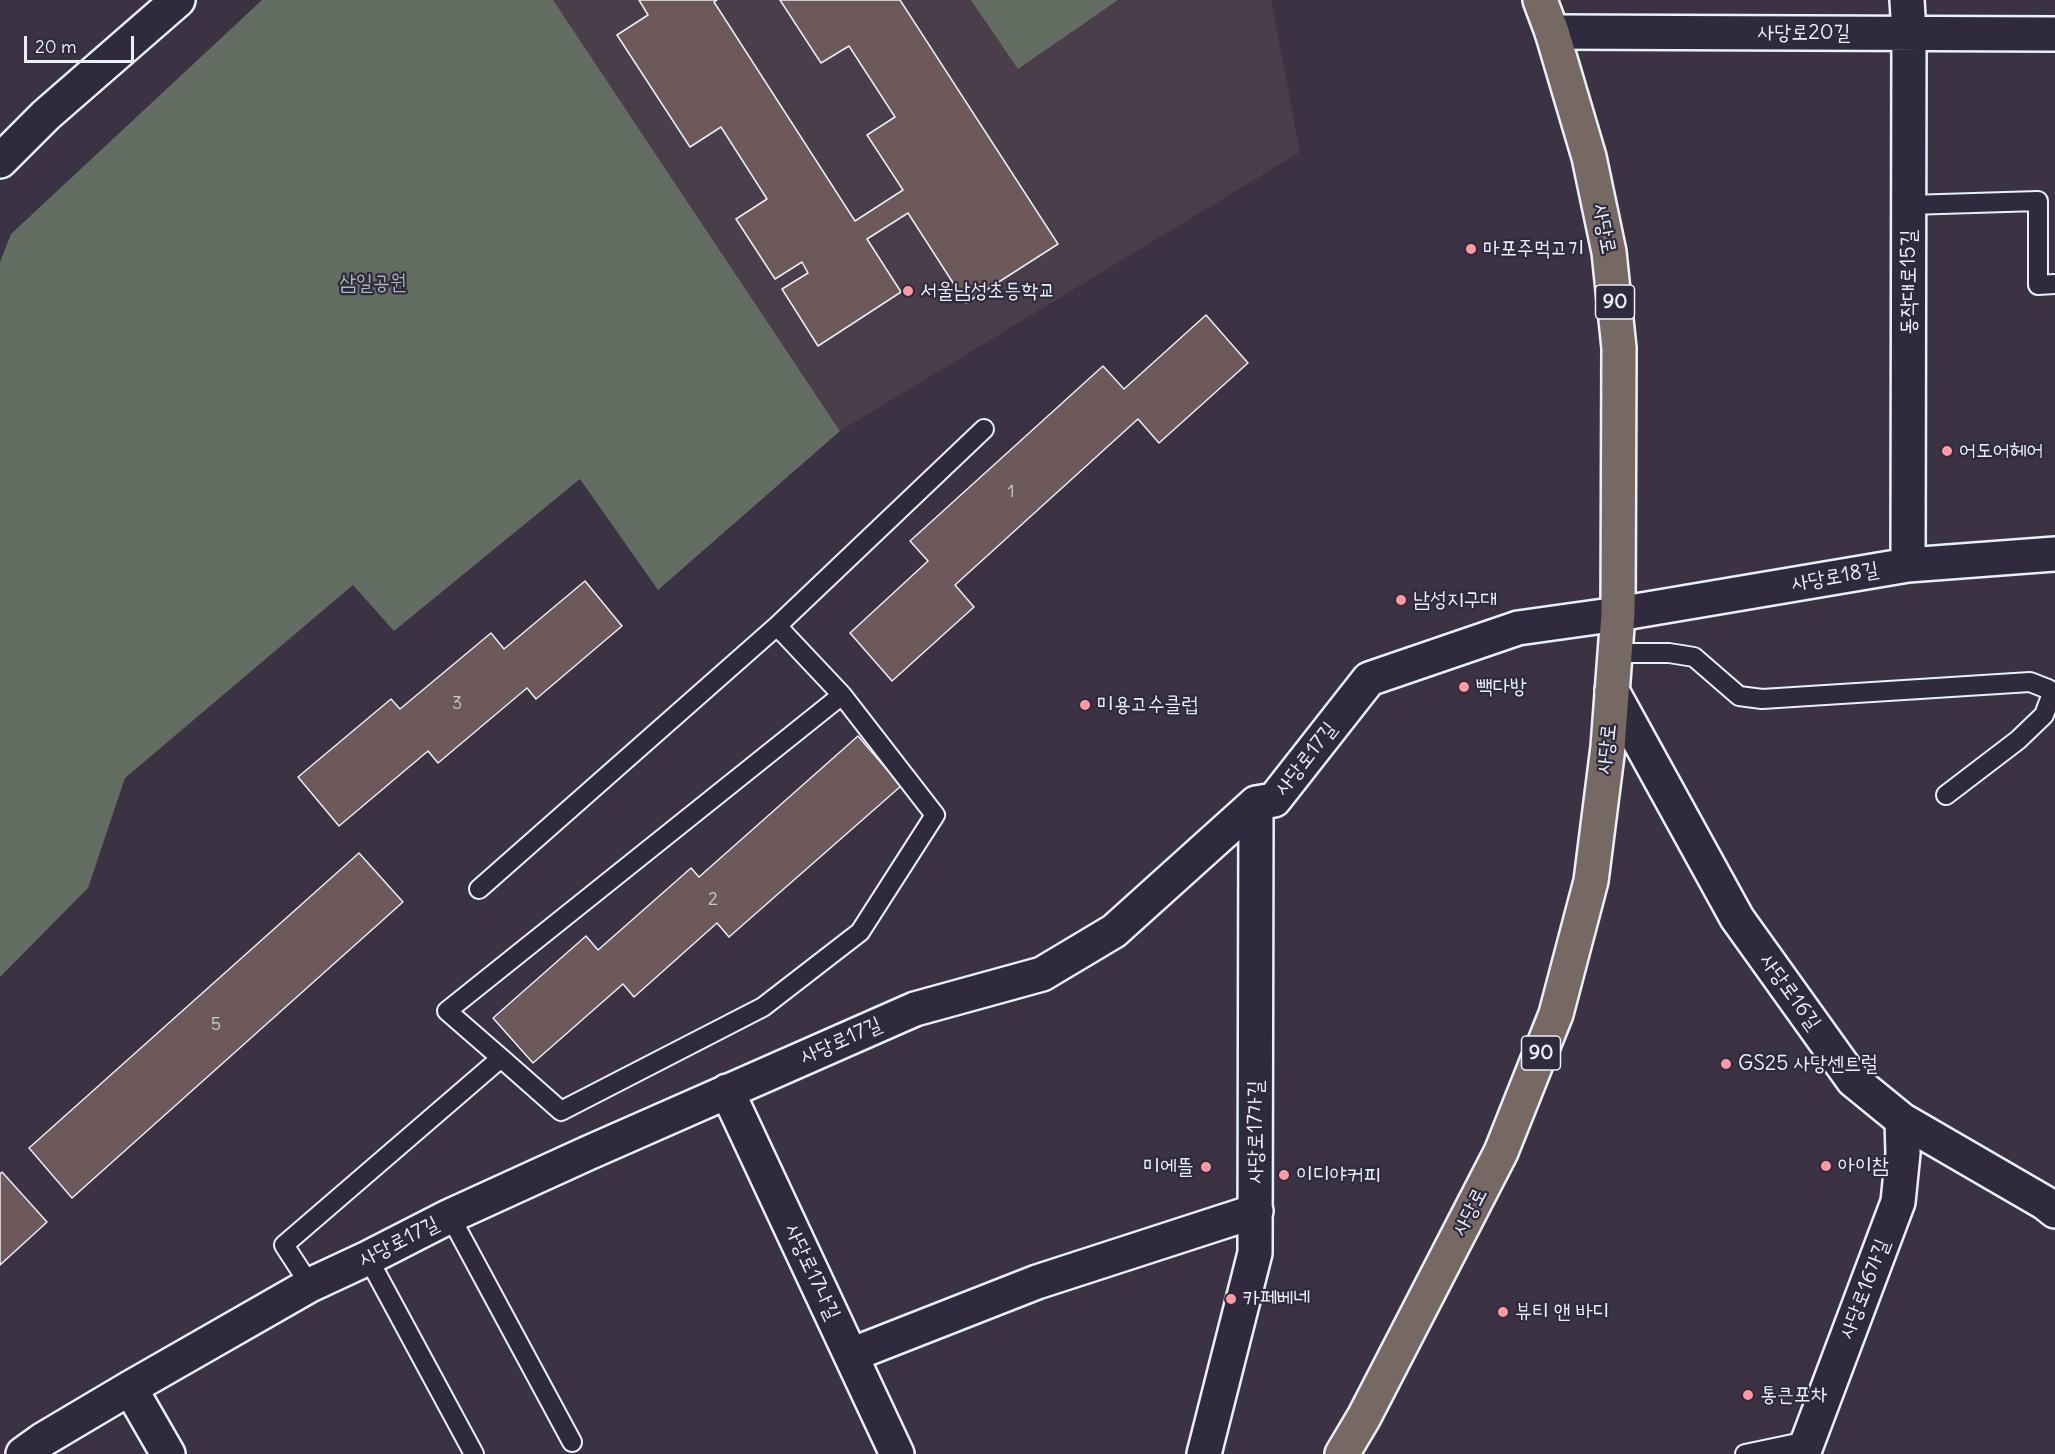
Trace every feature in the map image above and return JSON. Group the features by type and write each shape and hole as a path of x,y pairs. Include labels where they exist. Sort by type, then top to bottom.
{"main road":[{"name":"사당로","path":"1342,1454 1364,1417 1501,1152 1556,1014 1591,880 1608,747 1618,614 1619,348 1609,252 1589,158 1552,32 1540,0"}],"street":[{"path":"0,161 46,115 178,0"},
{"name":"동작대로15길","path":"1907,0 1910,33 1908,564"},
{"name":"사당로20길","path":"1552,32 2055,34"},
{"name":"사당로18길","path":"1618,614 1908,564 2055,554"},
{"name":"사당로17길","path":"23,1454 130,1388 310,1285 450,1216 915,1009 1042,974 1114,931 1256,803 1274,800 1369,679 1518,628 1618,614"},
{"name":"사당로16길","path":"1612,691 1737,918 1853,1080 1902,1120 2052,1202"},
{"name":"사당로17가길","path":"1204,1454 1256,1253 1256,803"},
{"name":"사당로17나길","path":"728,1091 897,1454"},
{"name":"사당로16가길","path":"1805,1447 1898,1202 1903,1153 1902,1120"},
{"path":"851,1355 1037,1282 1256,1211"},
{"path":"130,1388 168,1454"}],"lane":[{"path":"1909,205 2038,201 2038,285 2055,284"},
{"path":"478,889 777,626 984,429"},
{"path":"777,626 842,695 935,815 860,932 763,1007 561,1111 447,1011 842,695"},
{"path":"1615,653 1669,653 1694,657 1739,696 1762,699 2030,682 2048,689 2051,696 2044,715 2018,740 1946,795"},
{"path":"310,1285 284,1245 501,1058"},
{"path":"450,1216 572,1442"},
{"path":"368,1258 474,1454"},
{"path":"1745,1454 1805,1447"}],"shaded area":[{"name":"서울남성초등학교","path":"553,0 1271,0 1300,152 840,431"}],"green space":[{"name":"삼일공원","path":"262,0 553,0 840,431 658,590 580,479 394,631 353,585 125,778 88,888 0,977 0,262 11,234"},
{"path":"971,0 1118,0 1018,69"}],"building":[{"path":"639,0 717,0 714,2 855,221 903,190 867,135 895,117 849,46 821,63 780,0 900,0 1058,244 966,303 908,213 867,239 901,292 818,346 782,289 808,273 802,262 775,279 736,219 767,199 721,127 690,147 617,35 648,15"},
{"path":"1206,315 1248,363 1159,443 1138,419 955,585 974,607 892,681 850,633 928,561 910,541 1103,366 1124,389"},
{"path":"585,581 622,626 536,699 527,688 438,763 428,751 339,826 298,777 391,699 400,709 491,633 504,649"},
{"path":"858,736 901,786 729,937 717,923 634,997 623,984 533,1063 493,1018 586,936 598,950 691,868 699,877"},
{"path":"359,853 403,902 72,1198 29,1148"},
{"path":"2,1172 47,1222 0,1265 0,1174"}],"place":[{"name":"마포주먹고기","path":"1471,249"},
{"name":"서울남성초등학교","path":"908,291"},
{"name":"어도어헤어","path":"1947,451"},
{"name":"남성지구대","path":"1401,600"},
{"name":"빽다방","path":"1464,687"},
{"name":"미용고수클럽","path":"1085,705"},
{"name":"GS25 사당센트럴","path":"1726,1064"},
{"name":"아이참","path":"1826,1166"},
{"name":"미에뜰","path":"1206,1167"},
{"name":"이디야커피","path":"1284,1175"},
{"name":"카페베네","path":"1231,1299"},
{"name":"뷰티 앤 바디","path":"1503,1312"},
{"name":"통큰포차","path":"1748,1395"}]}
